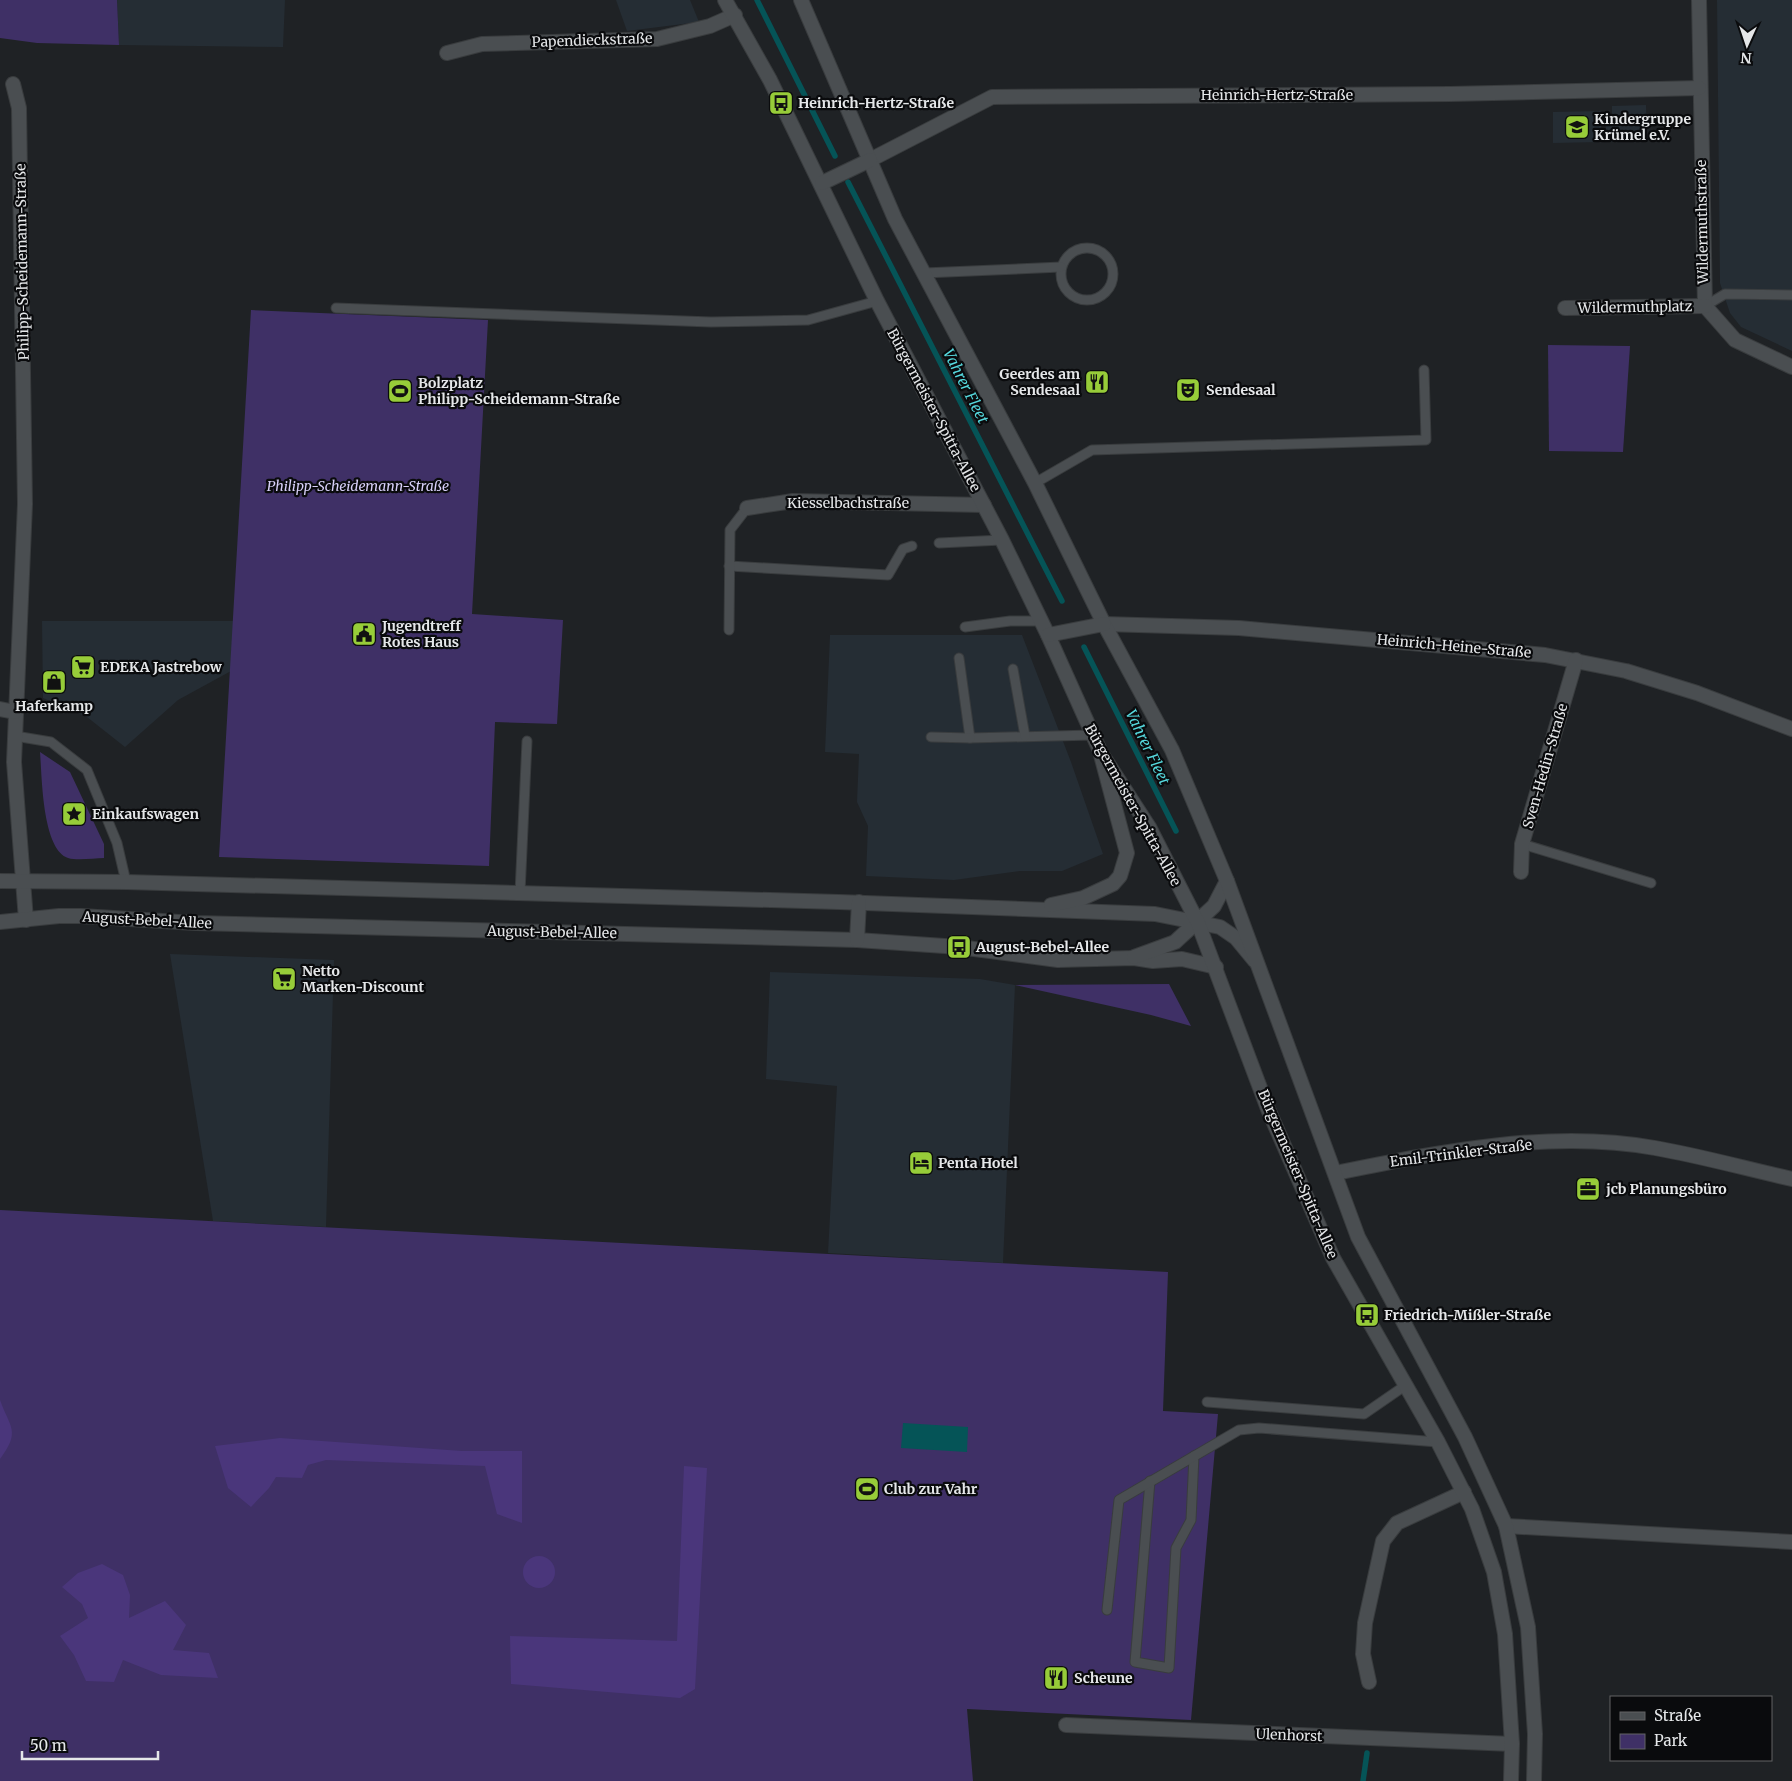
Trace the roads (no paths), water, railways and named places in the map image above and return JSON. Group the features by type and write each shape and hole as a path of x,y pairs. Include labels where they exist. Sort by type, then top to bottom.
{"street":[{"name":"Bürgermeister-Spitta-Allee","path":"725,0 736,15 822,183 877,302 1002,540 1042,621 1092,736 1149,827 1198,923 1268,1109 1332,1258 1438,1442 1480,1526 1494,1572 1505,1634 1512,1744 1511,1781"},
{"path":"800,0 895,219 1035,483 1104,624 1172,750 1227,881 1358,1237 1465,1437 1506,1526 1528,1627 1535,1734 1534,1781"},
{"name":"Wildermuthstraße","path":"1699,0 1704,306"},
{"name":"Papendieckstraße","path":"446,53 482,44 657,39 710,26 736,15"},
{"name":"Philipp-Scheidemann-Straße","path":"13,84 19,108 25,504 14,762 26,920"},
{"name":"Heinrich-Hertz-Straße","path":"870,160 992,97 1450,94 1699,88"},
{"path":"822,183 870,160"},
{"path":"1704,306 1735,340 1792,367"},
{"name":"Wildermuthplatz","path":"1565,308 1704,306"},
{"name":"Kiesselbachstraße","path":"747,508 794,501 984,506"},
{"path":"1048,635 1104,624"},
{"name":"Heinrich-Heine-Straße","path":"1104,624 1259,630 1545,655 1626,671 1792,729"},
{"name":"Sven-Hedin-Straße","path":"1521,872 1522,844 1576,660"},
{"path":"0,709 16,712"},
{"path":"1038,908 1083,898 1113,884 1120,876 1127,853 1101,753"},
{"path":"0,881 126,882 520,892 1038,908 1154,914 1220,927 1236,938 1259,966"},
{"name":"August-Bebel-Allee","path":"1134,958 1175,942 1198,923 1214,906 1227,881"},
{"path":"857,940 859,902"},
{"name":"August-Bebel-Allee","path":"0,922 59,916 81,916 195,923 857,940 958,947 1058,960 1134,958 1153,961 1182,959 1216,967"},
{"name":"Emil-Trinkler-Straße","path":"1336,1173 1416,1156 1515,1144 1586,1142 1655,1148 1792,1179"},
{"path":"1369,1682 1362,1654 1365,1623 1383,1541 1397,1523 1464,1492"},
{"path":"1506,1526 1792,1542"},
{"name":"Ulenhorst","path":"1066,1725 1512,1744"}],"lane":[{"path":"1095,248 1103,252 1113,266 1112,284 1101,297 1083,300 1068,292 1061,276 1062,267 1071,253 1078,249 1095,248"},
{"path":"924,273 1062,267"},
{"path":"1704,306 1725,294 1792,295"},
{"path":"336,308 711,322 808,320 877,302"},
{"path":"1035,483 1092,450 1426,440 1424,370"},
{"name":"Kiesselbachstraße","path":"729,630 730,530 747,508"},
{"path":"939,543 1002,540"},
{"path":"729,566 888,575 903,549 912,546"},
{"path":"965,627 1010,621 1042,621"},
{"path":"959,658 970,738"},
{"path":"1013,669 1025,736"},
{"path":"15,736 51,742 87,770 117,843 126,882"},
{"path":"931,737 1092,736"},
{"path":"520,892 527,741"},
{"path":"1522,844 1651,883"},
{"path":"1207,1402 1364,1414 1406,1385"},
{"path":"1107,1610 1119,1500 1238,1430 1259,1428 1438,1442"},
{"path":"1150,1481 1135,1662 1169,1668 1176,1548 1190,1520 1194,1456"}],"water":[{"path":"903,1423 968,1427 967,1452 901,1448"}],"waterway":[{"name":"Vahrer Fleet","path":"757,0 835,156"},
{"name":"Vahrer Fleet","path":"848,182 1062,601"},
{"name":"Vahrer Fleet","path":"1084,647 1176,831"},
{"name":"Vahrer Fleet","path":"1363,1781 1367,1753"}],"place":[{"name":"Heinrich-Hertz-Straße","path":"781,103"},
{"name":"Kindergruppe Krümel e.V.","path":"1577,127"},
{"name":"Geerdes am Sendesaal","path":"1097,382"},
{"name":"Sendesaal","path":"1188,390"},
{"name":"Bolzplatz Philipp-Scheidemann-Straße","path":"400,391"},
{"name":"Jugendtreff Rotes Haus","path":"364,634"},
{"name":"EDEKA Jastrebow","path":"83,667"},
{"name":"Haferkamp","path":"54,682"},
{"name":"Einkaufswagen","path":"74,814"},
{"name":"August-Bebel-Allee","path":"959,947"},
{"name":"Netto Marken-Discount","path":"284,979"},
{"name":"Penta Hotel","path":"921,1163"},
{"name":"jcb Planungsbüro","path":"1588,1189"},
{"name":"Friedrich-Mißler-Straße","path":"1367,1315"},
{"name":"Club zur Vahr","path":"867,1489"},
{"name":"Scheune","path":"1056,1678"}]}
